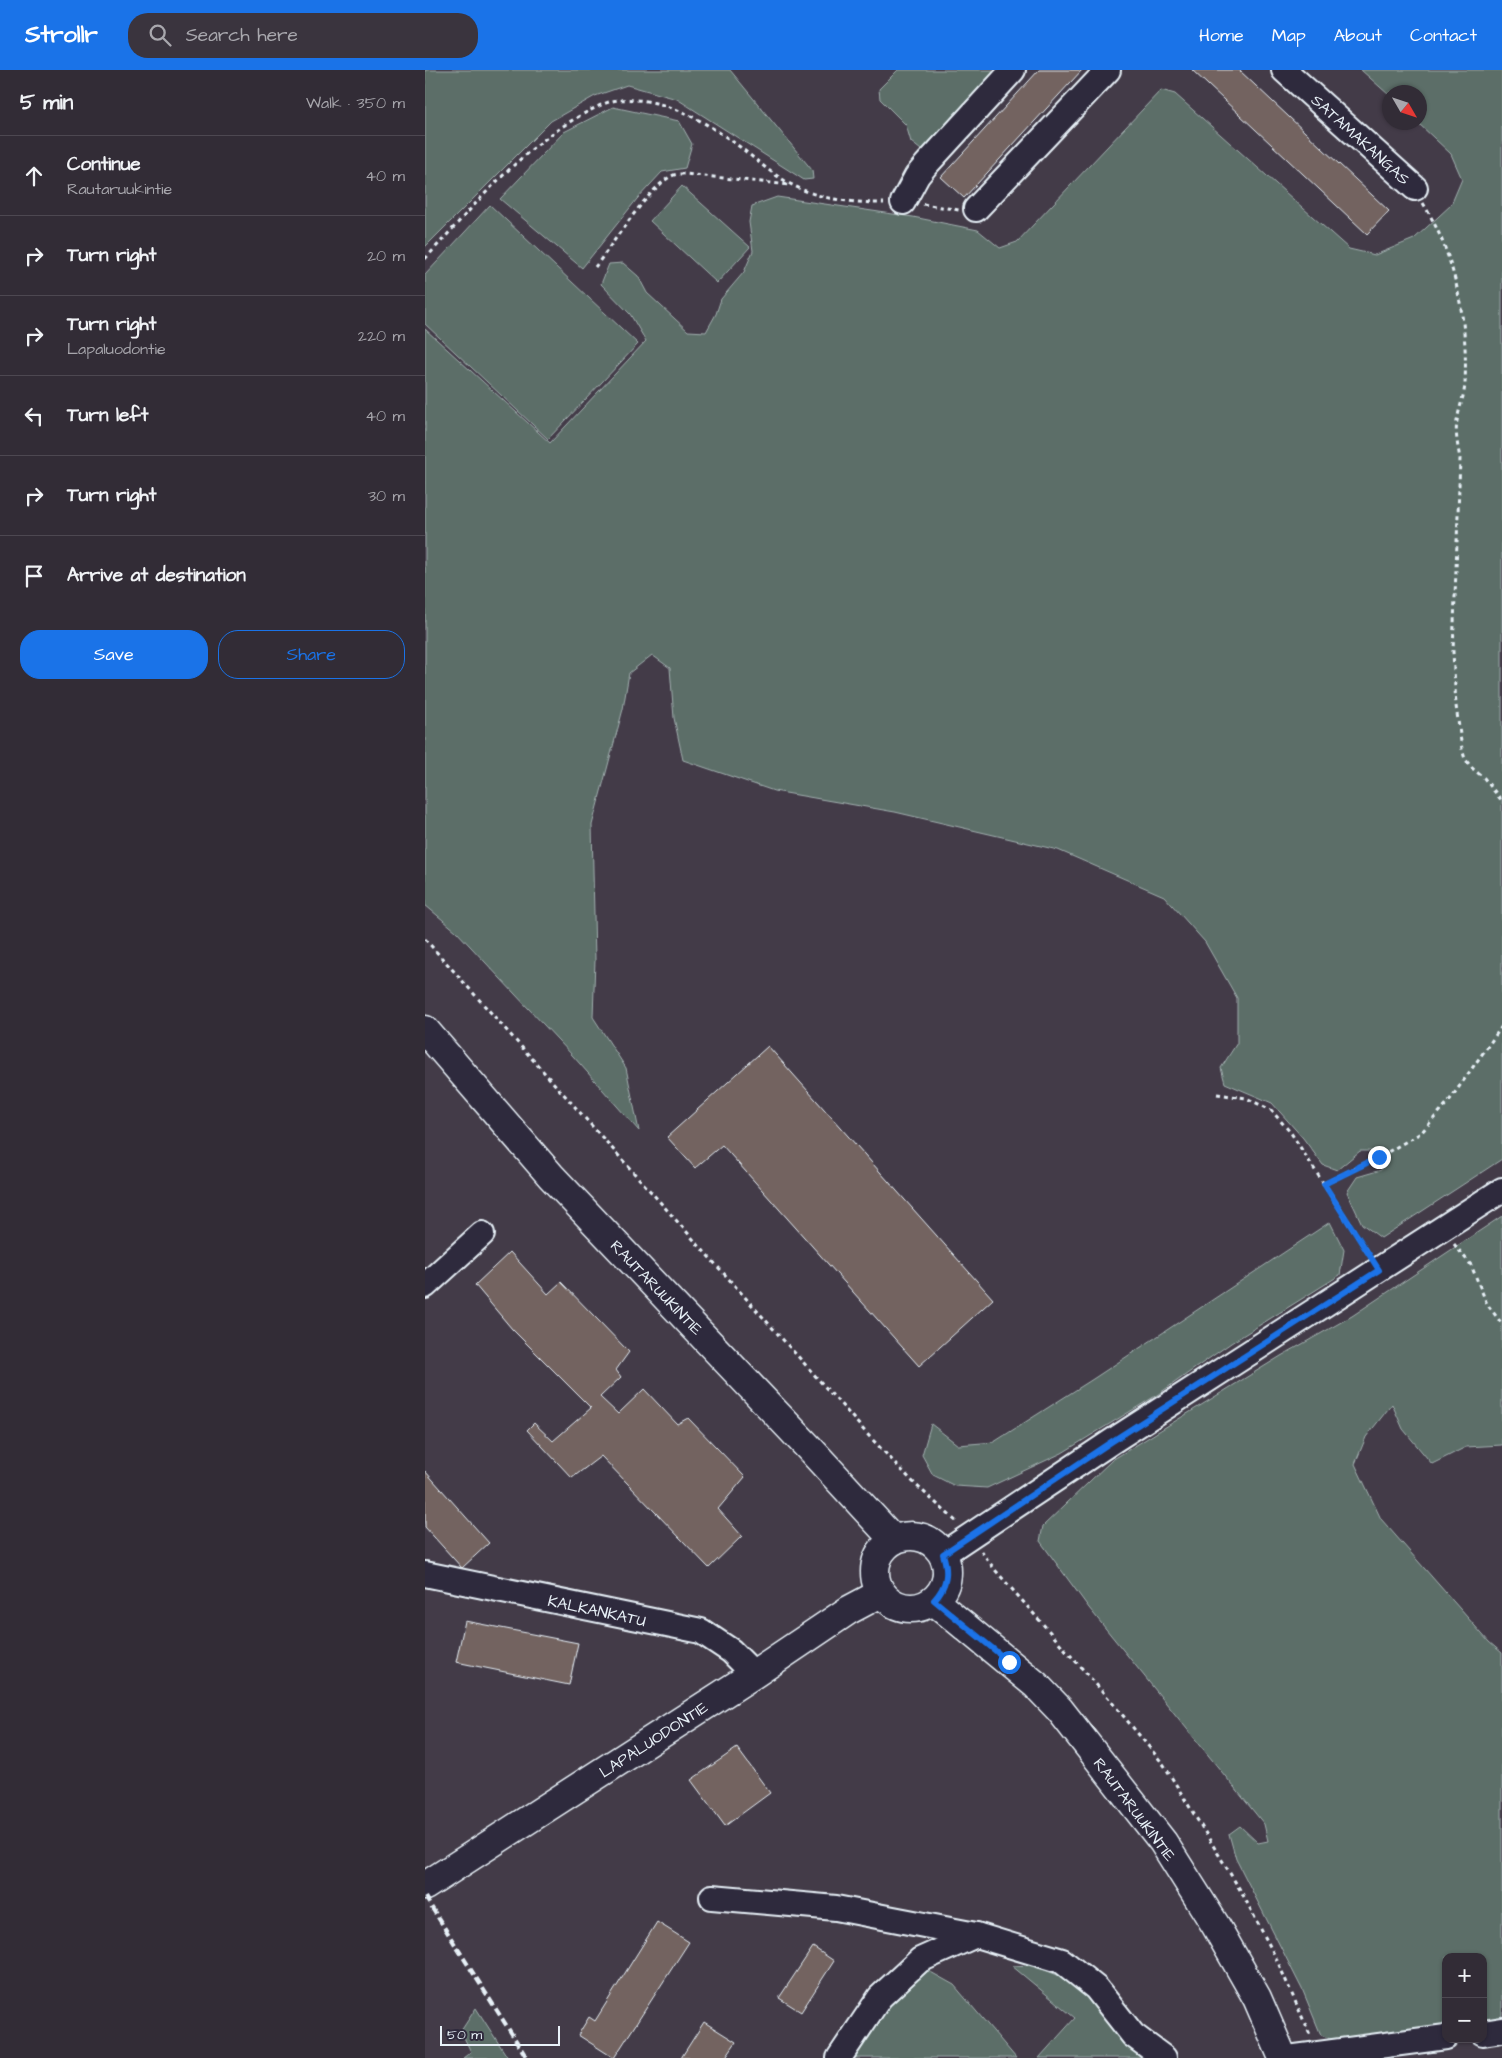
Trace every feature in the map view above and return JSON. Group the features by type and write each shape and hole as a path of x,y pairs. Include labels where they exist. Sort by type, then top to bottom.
{"main road":[{"name":"RAUTARUUKINTIE","path":"425,1030 551,1176 817,1456 894,1540"},
{"path":"905,1536 921,1537 936,1546 943,1554 947,1566 947,1579 943,1591 924,1607 912,1609 900,1607 889,1602 881,1593 876,1582 874,1570 877,1558 884,1548 894,1540 905,1536"},
{"name":"LAPALUODONTIE","path":"425,1886 754,1674 849,1610 881,1593"},
{"name":"RAUTARUUKINTIE","path":"934,1600 1029,1679 1060,1710 1163,1842 1221,1934 1257,1998 1283,2058"}],"street":[{"path":"903,202 917,176 926,165 1013,70"},
{"path":"976,209 1108,70"},
{"name":"SATAMAKANGAS","path":"1284,70 1415,188"},
{"path":"943,1554 1119,1437 1502,1190"},
{"path":"425,1286 482,1234"},
{"name":"KALKANKATU","path":"425,1574 701,1631 731,1651 754,1674"},
{"path":"712,1897 836,1908 976,1935 1063,1961 1096,1988 1133,2034 1164,2058"},
{"path":"839,2058 879,1997 920,1960 976,1935"},
{"path":"1487,2032 1502,2030"},
{"path":"1288,2058 1442,2038"}],"path":[{"path":"425,260 498,179 517,162 565,124 600,105 616,100 649,102 678,110 702,122 739,146 792,185"},
{"path":"595,267 658,186 672,176 685,174 792,185 824,197 853,202 903,202 967,211 976,209"},
{"path":"1415,188 1427,209 1452,266 1458,288 1466,356 1463,402 1457,421 1460,459 1453,652 1455,706 1465,759 1472,768 1485,778 1502,801"},
{"path":"425,939 836,1400 916,1485 971,1537 996,1571 1110,1700 1164,1765 1242,1893 1276,1958 1318,2053"},
{"path":"1324,1184 1379,1157 1421,1133 1435,1118 1502,1026"},
{"path":"1217,1094 1246,1098 1271,1110 1291,1133 1379,1270"},
{"path":"1441,1229 1471,1265 1487,1304 1502,1324"}],"green space":[{"path":"425,70 730,70 812,170 813,179 804,180 677,99 627,85 595,96 551,121 425,247"},
{"path":"898,70 992,70 993,80 933,148 921,150 911,142 906,125 880,99 879,89"},
{"path":"1361,70 1502,70 1502,1159 1381,1238 1362,1224 1347,1192 1357,1177 1381,1170 1387,1162 1379,1151 1360,1151 1337,1170 1323,1165 1303,1138 1272,1103 1225,1083 1221,1068 1237,1043 1237,998 1205,942 1164,896 1058,850 895,812 774,791 683,760 674,718 670,668 652,655 629,673 623,709 592,825 595,960 593,1017 626,1068 639,1131 573,1056 456,931 425,905 425,329 550,443 646,341 630,314 601,284 609,264 623,263 638,276 647,293 688,331 706,332 716,314 721,299 744,272 753,251 749,222 752,206 777,197 913,217 978,230 1000,248 1017,242 1161,90 1175,94 1349,249 1375,255 1414,239 1451,205 1462,179 1451,154 1425,130 1427,130 1427,85 1382,85 1382,89"},
{"path":"613,107 679,121 692,144 685,168 662,172 637,199 582,268 500,199 564,132"},
{"path":"682,186 750,247 717,283 650,221"},
{"path":"490,205 638,344 548,439 425,324 425,275"},
{"path":"1502,1216 1502,1445 1466,1447 1432,1464 1403,1429 1392,1404 1366,1437 1355,1464 1381,1519 1489,1642 1502,1653 1502,2018 1487,2020 1487,1953 1442,1953 1442,2027 1337,2042 1321,2035 1303,1991 1236,1859 1229,1834 1240,1826 1258,1843 1268,1841 1264,1824 1089,1608 1040,1541 1043,1526 1112,1460 1281,1356 1352,1316"},
{"path":"1330,1222 1344,1250 1340,1275 1231,1343 1157,1395 1062,1453 987,1488 955,1486 933,1475 922,1455 931,1424 958,1445 994,1442 1093,1379"},
{"path":"1032,1965 1075,1982 1119,2034 1143,2058 1039,2058 1075,2018 1012,1966"},
{"path":"927,1970 954,1985 1016,2058 850,2058 904,1987"},
{"path":"476,2008 508,2058 463,2058 471,2052 461,2031"}],"building":[{"path":"1039,70 1082,70 964,198 941,177"},
{"path":"1192,70 1239,70 1389,211 1367,234"},
{"path":"768,1046 993,1299 919,1366 722,1145 695,1168 667,1137"},
{"path":"510,1252 548,1294 561,1282 629,1352 616,1370 621,1377 600,1397 618,1414 644,1389 677,1424 688,1418 745,1477 718,1509 742,1536 709,1568 601,1456 572,1478 527,1430 534,1423 553,1441 591,1408 512,1329 475,1285"},
{"path":"425,1471 489,1543 462,1568 425,1527"},
{"path":"465,1621 578,1643 569,1685 456,1662"},
{"path":"737,1748 770,1793 725,1826 691,1780"},
{"path":"657,1922 689,1942 614,2058 578,2035 589,2017 595,2021"},
{"path":"813,1947 834,1961 801,2012 779,1998"},
{"path":"704,2022 736,2042 725,2058 681,2058"}],"railway":[{"path":"425,1897 527,2058"}],"route":[{"path":"1009,1662 934,1600 943,1591 947,1579 947,1566 943,1554 1111,1442 1379,1270 1324,1184 1379,1157"}]}
